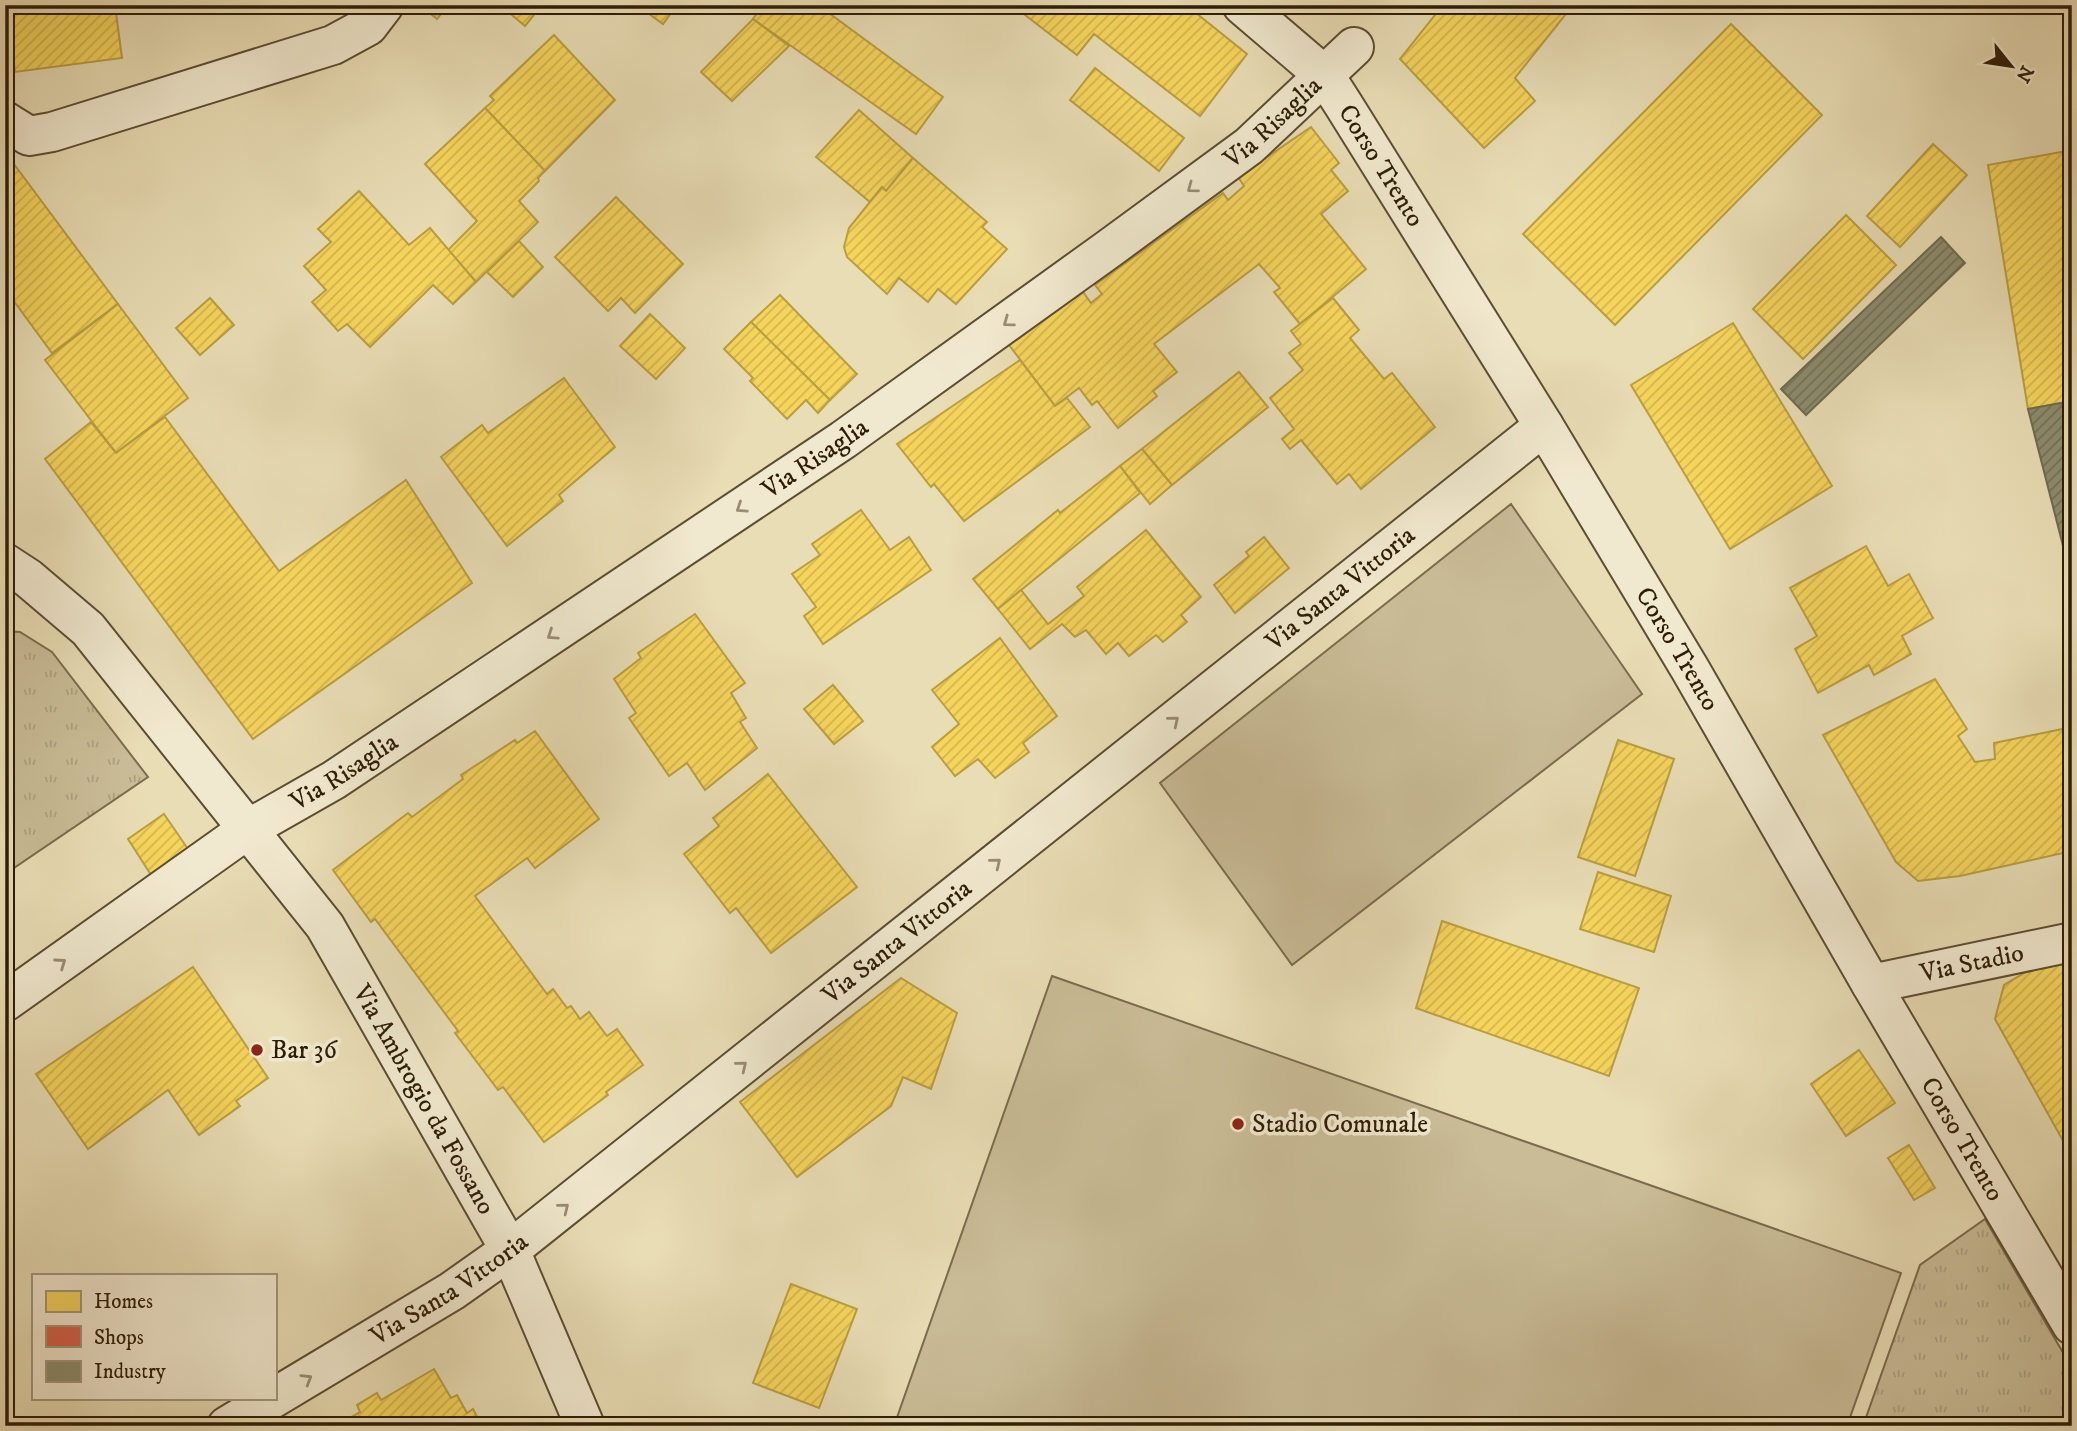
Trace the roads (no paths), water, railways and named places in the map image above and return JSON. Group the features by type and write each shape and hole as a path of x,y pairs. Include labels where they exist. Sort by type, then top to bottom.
{"street":[{"path":"5,121 29,136 52,132 333,45 368,26 384,5"},
{"name":"Corso Trento","path":"1241,5 1325,76 1544,426 1690,669 2072,1325"},
{"name":"Via Risaglia","path":"248,829 334,780 843,440 1249,146 1354,47"},
{"name":"Via Santa Vittoria","path":"242,1422 452,1291 510,1250 1544,426"},
{"name":"Via Ambrogio da Fossano","path":"5,563 28,578 88,629 325,926 510,1250 585,1426"},
{"path":"5,1002 248,829"},
{"name":"Via Stadio","path":"1871,984 2072,942"}],"place":[{"name":"Bar 36","path":"257,1050"},
{"name":"Stadio Comunale","path":"1238,1124"}]}
